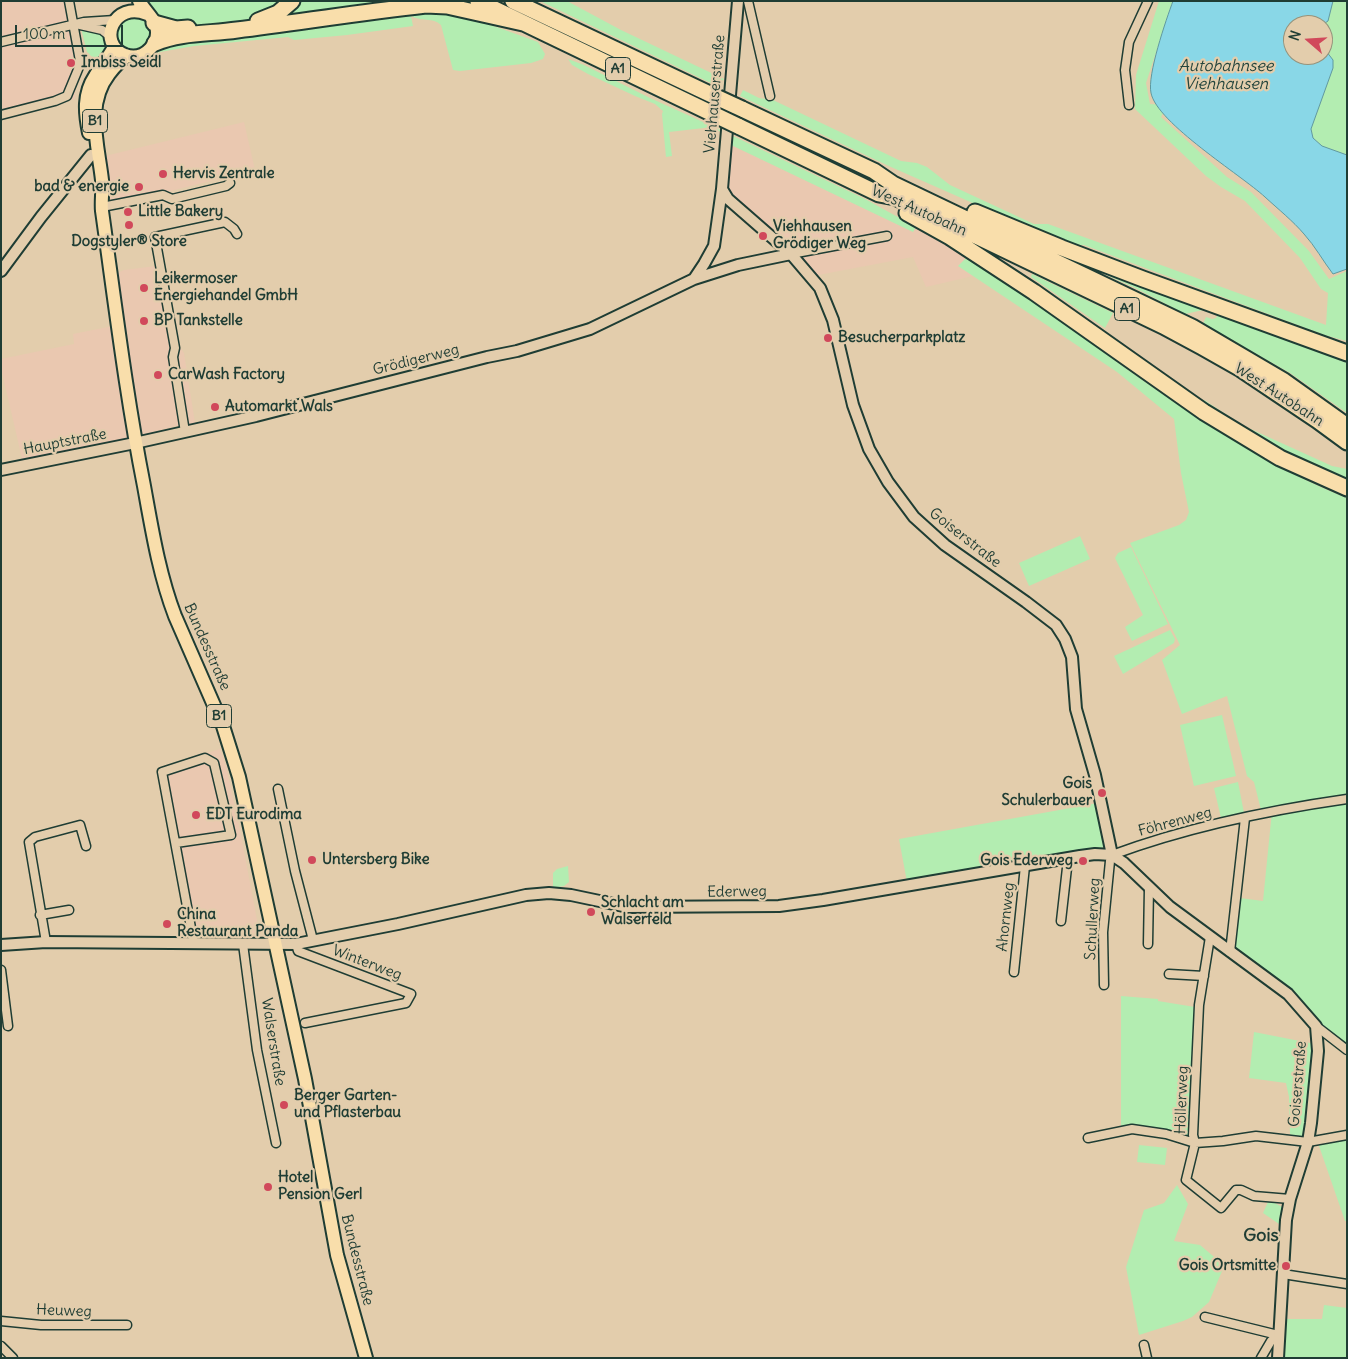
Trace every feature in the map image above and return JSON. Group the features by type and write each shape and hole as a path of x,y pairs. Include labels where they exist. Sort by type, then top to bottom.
{"highway":[{"path":"151,18 176,29 253,23 278,13 292,1"},
{"name":"West Autobahn","path":"478,1 525,11 874,171 893,184 1192,327 1284,381 1347,426"},
{"name":"West Autobahn","path":"513,1 525,11 713,114 879,194 895,197 1163,326 1241,369 1347,442"},
{"path":"155,43 165,38 184,35 225,32 426,5 525,11"},
{"path":"874,171 896,178 1062,248 1347,353"},
{"path":"879,194 892,204 950,237 1034,292 1212,417 1280,458 1347,488"}],"main road":[{"path":"139,1 151,18 157,32 155,43"},
{"path":"120,11 140,11 151,18"},
{"name":"Bundesstraße","path":"102,203 97,189 85,110 87,94 93,78 113,42 111,28 120,11"},
{"path":"113,42 120,52 128,56"},
{"name":"Bundesstraße","path":"155,43 144,54 128,56 120,60 106,78 97,94 95,104 103,184 102,203 136,443 154,540 168,597 223,726 238,772 305,1079 337,1255 366,1358"}],"street":[{"path":"1,115 67,96 80,67 69,1"},
{"name":"Viehhauserstraße","path":"722,189 738,1"},
{"path":"748,1 770,96"},
{"path":"1129,105 1125,70 1129,42 1148,1"},
{"path":"1,42 73,25 120,11"},
{"path":"73,25 97,28 108,34 113,42"},
{"path":"1,271 91,155"},
{"path":"102,203 162,195 172,199 226,186 230,183"},
{"path":"694,279 714,246 722,189"},
{"name":"Goiserstraße","path":"722,189 728,199 791,254 807,271 824,295 833,320 853,405 869,449 888,482 914,517 945,545 1056,625 1066,639 1072,657 1076,709 1094,775 1112,855 1124,863 1170,907 1288,994 1316,1026 1318,1051 1308,1142 1290,1199 1286,1220 1278,1358"},
{"path":"184,432 172,358 175,348 155,237 225,222 237,234"},
{"path":"791,254 887,236"},
{"name":"Grödigerweg","path":"136,443 256,416 517,351 590,329 694,279 738,265 791,254"},
{"name":"Hauptstraße","path":"1,470 136,443"},
{"path":"176,843 231,834 214,763 205,758 162,772 194,944"},
{"path":"278,789 295,871 313,940"},
{"name":"Föhrenweg","path":"1112,855 1180,834 1246,818 1347,799"},
{"path":"1230,952 1246,818"},
{"path":"46,942 29,842 35,837 80,825 86,846"},
{"name":"Ederweg","path":"274,943 296,944 539,893 571,895 635,907 778,906 1095,854 1112,855"},
{"name":"Schullerweg","path":"1104,984 1103,932 1112,855"},
{"path":"1061,921 1068,859"},
{"name":"Ahornweg","path":"1014,972 1025,866"},
{"path":"1148,944 1149,888"},
{"path":"40,915 69,910"},
{"name":"Höllerweg","path":"1210,937 1199,1004 1193,1135 1195,1143 1186,1180 1221,1208 1236,1190 1241,1190 1254,1196 1290,1199"},
{"path":"1,945 46,942 274,943"},
{"name":"Walserstraße","path":"242,944 257,1050 276,1143"},
{"name":"Winterweg","path":"296,944 298,951 411,994 406,1003 305,1023"},
{"path":"1,970 8,1026"},
{"path":"1169,974 1204,976"},
{"path":"1316,1026 1347,1050"},
{"path":"1088,1138 1132,1129 1166,1134 1195,1143 1224,1142 1256,1136 1308,1142 1347,1135"},
{"path":"1283,1274 1347,1284"},
{"path":"1205,1317 1278,1335"},
{"name":"Heuweg","path":"1,1320 41,1325 127,1325"},
{"path":"1261,1358 1271,1341 1278,1335"},
{"path":"1144,1345 1147,1358"},
{"path":"1,1346 13,1358"}],"shaded area":[{"path":"1,1 65,1 76,64 75,99 1,117"},
{"name":"Hervis Zentrale","path":"244,122 255,170 110,206 105,156"},
{"path":"729,144 913,232 916,227 967,257 958,266 973,276 926,287 913,257 813,276 730,197 725,183"},
{"path":"156,266 166,271 179,346 184,353 195,423 23,463 1,368 1,359 74,344 73,334 123,324 115,274 124,270"},
{"path":"220,749 226,766 240,830 260,936 247,941 188,940 158,768"}],"green space":[{"path":"145,1 288,1 251,20 189,26 159,19"},
{"path":"298,1 458,1 275,19"},
{"path":"540,1 567,1 621,30 724,79 717,86"},
{"path":"1159,1 1173,1 1146,83 1150,104 1164,105 1161,117 1227,177 1251,192 1309,251 1329,279 1347,271 1347,341 1324,335 1084,245 1068,245 891,167 740,96 743,90 759,98 773,100 901,161 917,163 927,167 950,185 1034,224 1048,224 1326,325 1328,293 1321,289 1300,258 1245,201 1206,176 1135,109 1136,75"},
{"path":"1333,1 1347,1 1347,155 1322,146 1313,138 1311,129 1333,68 1333,15 1330,15"},
{"path":"434,12 458,13 538,42 545,54 543,59 531,63 460,71 453,70 441,25 434,21 411,16 413,26 294,40 288,37 194,46 160,52 150,57 166,42"},
{"path":"134,16 146,22 152,34 146,46 134,52 122,46 116,34 122,22"},
{"path":"81,28 99,33 107,41 105,52 96,61 87,52"},
{"path":"568,59 723,131 707,132 704,128 669,132 672,156 666,157 663,111 655,104 588,74 572,65"},
{"path":"731,135 865,199 916,227 913,232 729,144"},
{"path":"1058,253 1201,305 1203,310 1185,314 1133,287"},
{"path":"967,257 1198,418 1246,448 1296,475 1347,498 1347,1046 1235,950 1240,898 1263,901 1272,811 1262,814 1254,782 1247,776 1227,696 1182,714 1162,660 1180,645 1130,543 1179,525 1186,520 1189,512 1181,473 1174,419 1117,372 958,266"},
{"path":"1032,274 1113,313 1105,328 1031,277"},
{"path":"1218,314 1347,360 1347,413 1290,373 1203,324 1206,317 1216,318"},
{"path":"1204,400 1244,426 1332,466 1347,469 1347,480 1309,464 1273,445 1203,402"},
{"path":"1080,536 1090,559 1029,586 1019,563"},
{"path":"1131,547 1168,624 1132,641 1125,627 1143,615 1115,558 1118,553"},
{"path":"1170,630 1175,639 1174,643 1123,674 1114,656"},
{"path":"1222,715 1236,776 1194,786 1180,725"},
{"path":"1238,782 1244,813 1221,818 1214,788"},
{"path":"1098,803 1107,842 1102,848 1022,864 907,882 899,839"},
{"path":"568,866 569,882 564,886 553,888 553,873 557,869"},
{"path":"1121,996 1158,999 1158,1001 1201,1008 1191,1139 1121,1129"},
{"path":"1254,1032 1315,1044 1304,1137 1299,1138 1290,1134 1289,1097 1286,1083 1249,1078"},
{"path":"1347,1139 1347,1221 1345,1221 1318,1143"},
{"path":"1139,1145 1167,1148 1165,1165 1137,1162"},
{"path":"1177,1185 1188,1204 1174,1241 1200,1245 1219,1261 1222,1271 1209,1302 1192,1317 1139,1335 1126,1267 1144,1210 1164,1203"},
{"path":"1268,1202 1273,1202 1282,1207 1279,1224 1263,1213"},
{"path":"1324,1305 1347,1308 1347,1358 1282,1358 1284,1319 1322,1319"}],"water":[{"name":"Autobahnsee Viehhausen","path":"1173,1 1333,1 1330,15 1283,15 1283,65 1333,65 1311,129 1313,138 1322,146 1347,155 1347,269 1333,274 1300,229 1253,187 1183,133 1157,105 1151,93 1152,74"}],"place":[{"name":"Imbiss Seidl","path":"71,63"},
{"name":"Hervis Zentrale","path":"163,174"},
{"name":"bad & energie","path":"139,187"},
{"name":"Little Bakery","path":"128,212"},
{"name":"Dogstyler® Store","path":"129,225"},
{"name":"Viehhausen Grödiger Weg","path":"763,236"},
{"name":"Leikermoser Energiehandel GmbH","path":"144,288"},
{"name":"BP Tankstelle","path":"144,321"},
{"name":"Besucherparkplatz","path":"828,338"},
{"name":"CarWash Factory","path":"158,375"},
{"name":"Automarkt Wals","path":"215,407"},
{"name":"Gois Schulerbauer","path":"1102,793"},
{"name":"EDT Eurodima","path":"196,815"},
{"name":"Untersberg Bike","path":"312,860"},
{"name":"Gois Ederweg","path":"1083,861"},
{"name":"Schlacht am Walserfeld","path":"591,912"},
{"name":"China Restaurant Panda","path":"167,924"},
{"name":"Berger Garten- und Pflasterbau","path":"284,1105"},
{"name":"Hotel Pension Gerl","path":"268,1187"},
{"name":"Gois Ortsmitte","path":"1286,1266"}],"district":[{"name":"Gois","path":"1261,1236"}]}
